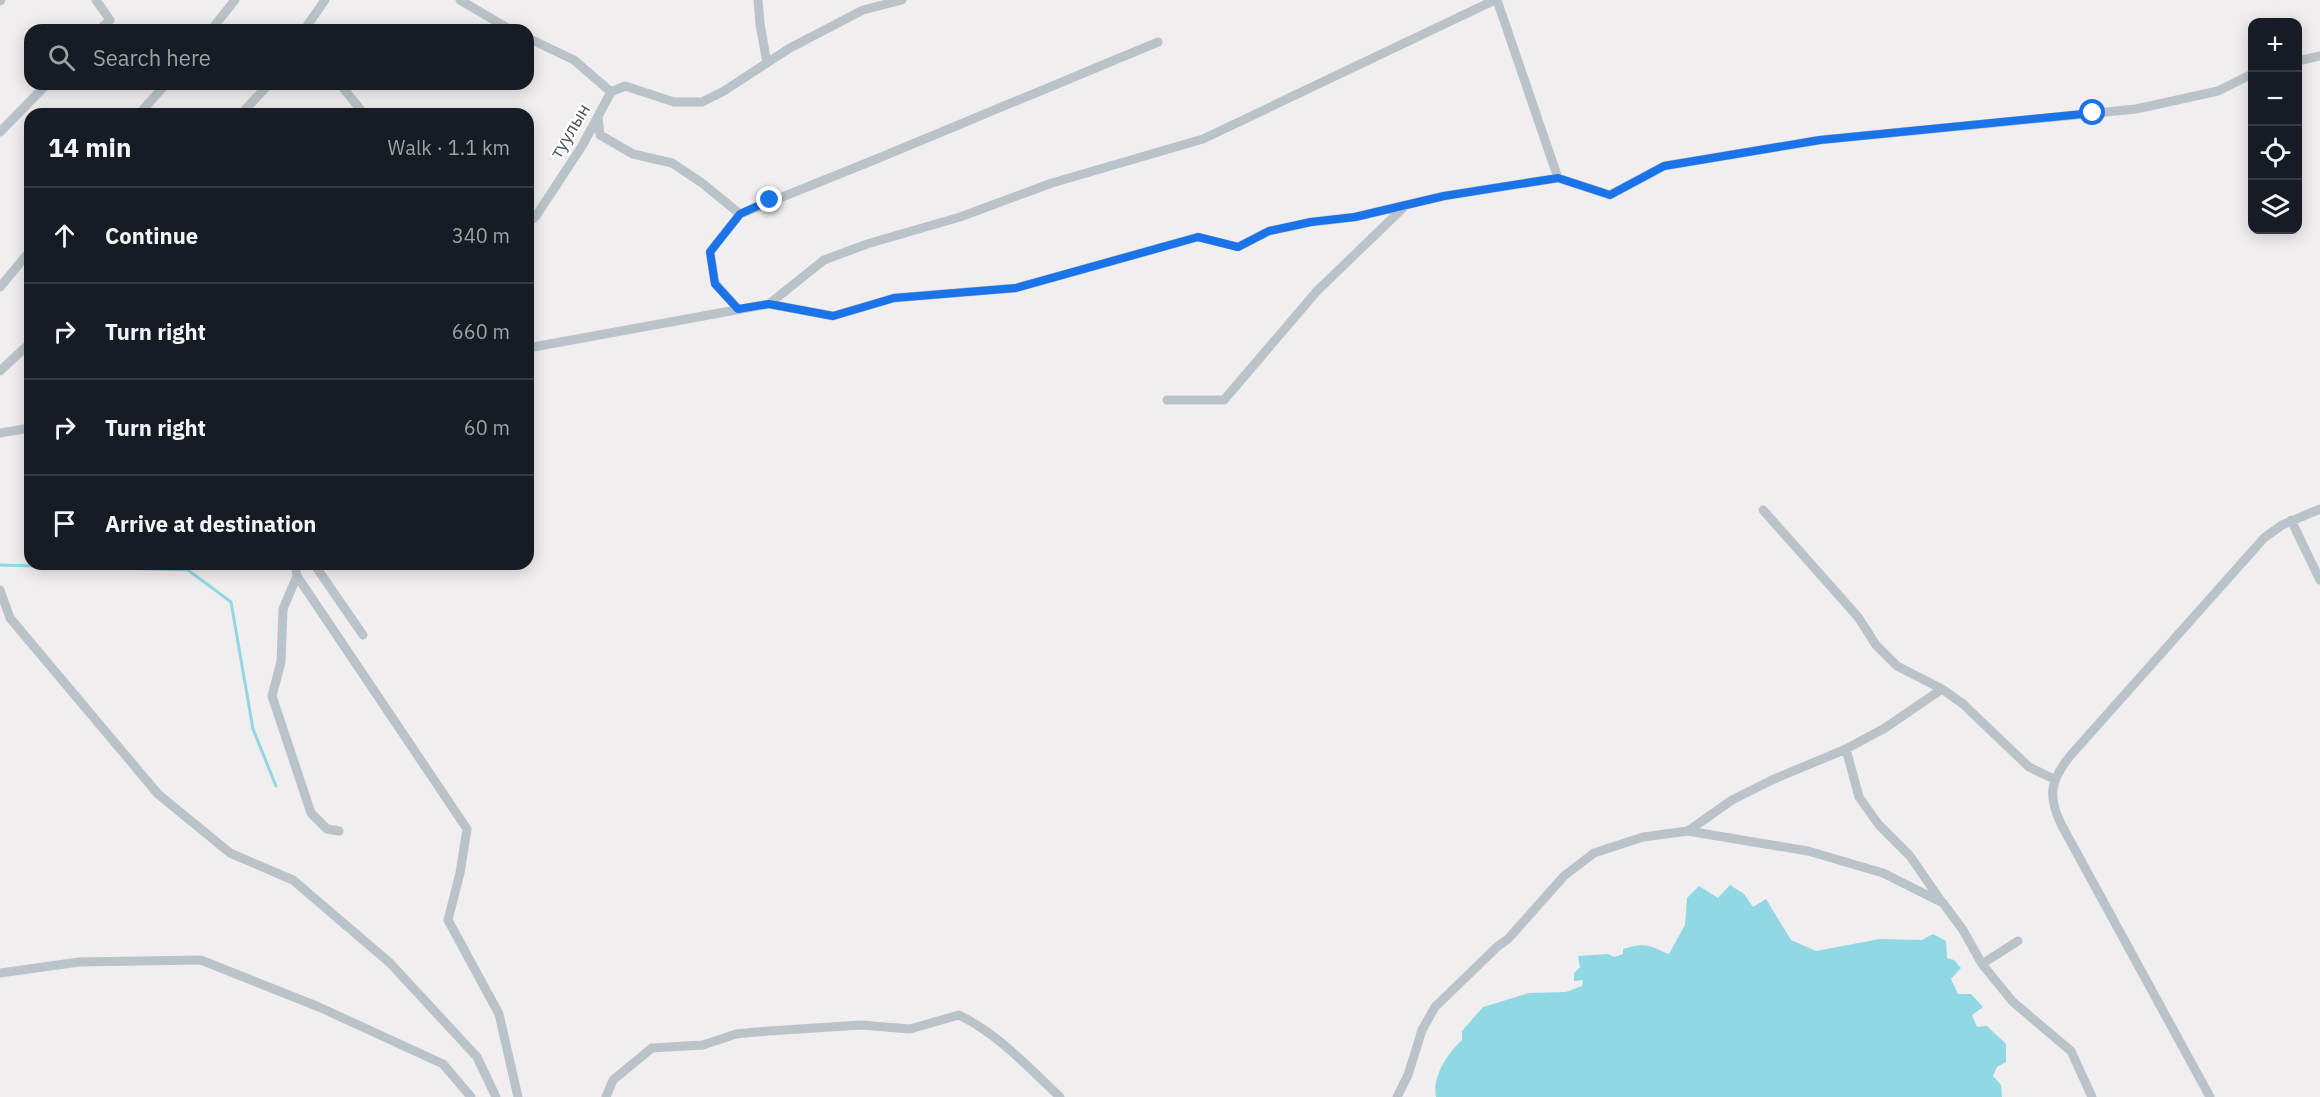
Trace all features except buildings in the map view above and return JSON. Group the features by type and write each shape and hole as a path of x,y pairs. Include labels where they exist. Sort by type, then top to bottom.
{"street":[{"path":"96,0 110,20 106,24"},
{"path":"216,24 235,0"},
{"path":"308,24 325,0"},
{"path":"460,0 501,24"},
{"path":"758,0 768,63"},
{"path":"534,41 574,60 611,92 625,86 674,102 702,102 724,91 790,48 862,10 902,0"},
{"path":"769,304 824,260 867,244 960,217 1052,183 1203,139 1496,0 1558,178"},
{"path":"738,309 715,284 710,252 740,214 1158,42"},
{"path":"2302,60 2320,56"},
{"path":"534,347 769,304 833,316 894,298 1016,288 1198,237 1238,247 1269,231 1311,222 1355,217 1444,196 1558,178 1610,195 1664,166 1820,140 2136,109 2218,91 2248,76"},
{"path":"0,132 40,90"},
{"path":"145,108 161,90"},
{"path":"247,108 264,90"},
{"path":"345,90 359,108"},
{"name":"туулын","path":"534,216 582,146 611,92"},
{"path":"598,117 600,135 633,154 672,163 702,183 740,214"},
{"path":"1167,400 1224,400 1317,291 1405,205"},
{"path":"0,287 24,258"},
{"path":"0,372 24,350"},
{"path":"0,433 24,429"},
{"path":"1763,510 1858,617 1876,645 1897,666 1942,690 1963,705 2029,767 2055,779"},
{"path":"2210,1097 2061,824 2053,804 2052,791 2055,779 2070,756 2250,554 2276,528 2320,510"},
{"path":"2291,520 2320,580"},
{"path":"296,570 297,576 467,829 460,873 448,920 499,1014 518,1097"},
{"path":"318,570 363,635"},
{"path":"297,576 283,609 281,662 272,696 311,813 327,829 339,831"},
{"path":"0,590 10,618 158,794 230,853 293,880 390,963 477,1057 496,1097"},
{"path":"1688,831 1732,800 1772,780 1846,749 1885,728 1942,690"},
{"path":"1846,749 1859,797 1878,825 1910,856 1963,930 1982,964 2013,1002 2071,1051 2092,1097"},
{"path":"1397,1097 1408,1075 1422,1030 1435,1007 1508,939 1564,876 1594,853 1643,837 1688,831 1808,851 1883,873 1942,903"},
{"path":"1982,964 2018,941"},
{"path":"0,973 79,962 201,960 319,1007 443,1064 471,1097"},
{"path":"606,1097 613,1080 652,1048 703,1045 735,1034 756,1032 861,1025 910,1029 959,1015 976,1023 996,1038 1060,1097"}],"water":[{"path":"1730,885 1744,894 1753,907 1766,899 1791,940 1816,951 1880,939 1922,940 1933,934 1946,941 1947,958 1954,960 1961,968 1951,979 1958,994 1971,994 1983,1007 1972,1015 1977,1027 1987,1026 2006,1044 2006,1062 1997,1067 1993,1076 2001,1085 2002,1097 1436,1097 1436,1082 1442,1066 1462,1040 1462,1031 1483,1007 1529,993 1566,992 1582,986 1583,980 1574,981 1574,973 1580,967 1578,956 1608,954 1614,957 1623,954 1623,949 1642,945 1669,954 1685,925 1687,898 1699,886 1718,898"}],"waterway":[{"path":"0,565 24,566"},
{"path":"188,570 231,602 253,729 276,786"}],"route":[{"path":"770,200 740,214 710,252 715,284 738,309 769,304 833,316 894,298 1016,288 1198,237 1238,247 1269,231 1311,222 1355,217 1444,196 1558,178 1610,195 1664,166 1820,140 2093,113"}]}
